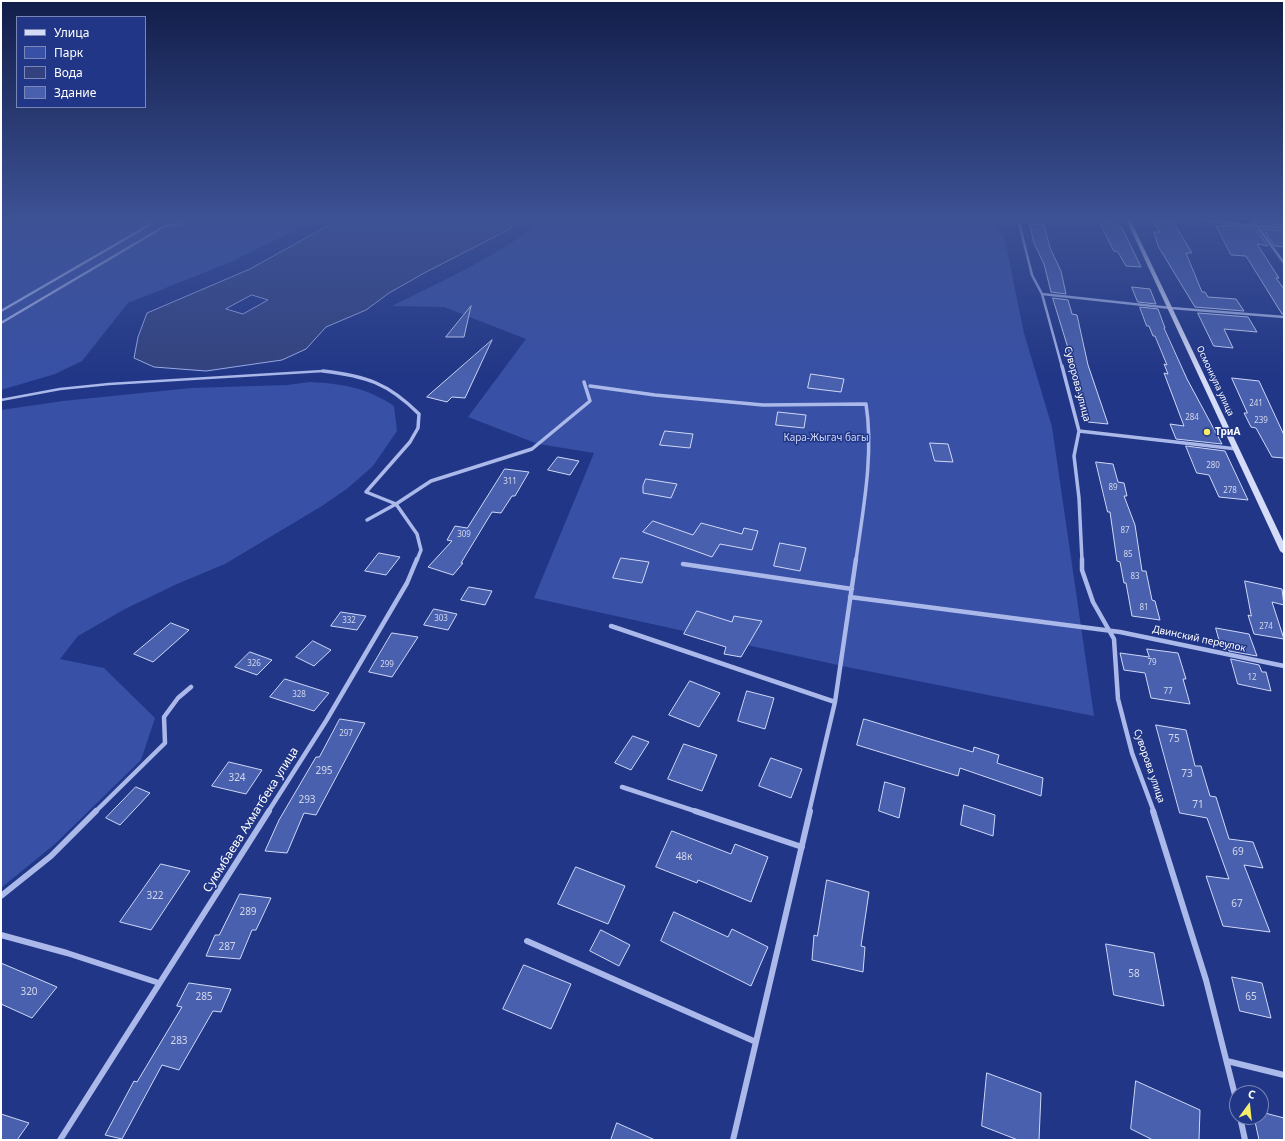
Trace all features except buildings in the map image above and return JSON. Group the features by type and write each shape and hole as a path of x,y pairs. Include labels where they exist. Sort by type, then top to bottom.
{"street":[{"path":"1,311 68,272"},
{"path":"1,323 87,272"},
{"name":"Суворова улица","path":"1031,272 1042,294 1079,431 1074,456 1079,498 1082,570 1093,602 1114,639 1118,699 1132,753 1154,813 1206,980 1233,1085"},
{"name":"Осмонкула улица","path":"1154,272 1284,551"},
{"path":"1042,294 1171,308 1284,317"},
{"path":"323,371 345,373 367,378 399,395 420,414 418,428 410,442 366,492 396,504"},
{"path":"367,520 396,504 431,481 532,449 590,401 584,382"},
{"path":"590,386 654,395 763,405 866,404 869,424 865,497 835,702 733,1140"},
{"path":"1079,431 1237,449"},
{"name":"Суюмбаева Ахматбека улица","path":"60,1140 326,721 407,583 421,550 418,534 396,504"},
{"path":"683,564 852,589"},
{"name":"Двинский переулок","path":"850,596 1110,631 1284,666"},
{"path":"611,626 835,702"},
{"path":"1,896 51,856 164,743 164,717 178,698 190,687"},
{"path":"622,787 802,847"},
{"path":"1,935 67,953 159,983"},
{"path":"527,941 756,1042"},
{"path":"1227,1061 1284,1074"},
{"path":"1242,1125 1245,1140"}],"lane":[{"path":"1,400 60,389 109,384 323,371"}],"green space":[{"path":"1,272 205,272 128,303 82,361 55,374 1,390"},
{"name":"Кара-Жыгач багы","path":"459,272 1011,272 1024,333 1052,427 1094,716 847,667 534,598 594,453 538,444 468,417 526,339 444,307 392,306"},
{"path":"310,382 344,385 364,391 394,406 397,431 373,466 348,488 322,506 225,564 177,584 125,609 78,636 60,659 104,668 155,718 141,760 55,844 1,888 1,410 63,401 191,388 287,385"}],"water":[{"path":"242,272 426,272 389,293 366,310 326,327 306,349 282,360 206,371 154,367 134,358 138,337 147,313","holes":["252,295 268,300 243,314 226,309"]}],"place":[{"name":"ТриА","path":"1207,432"}]}
